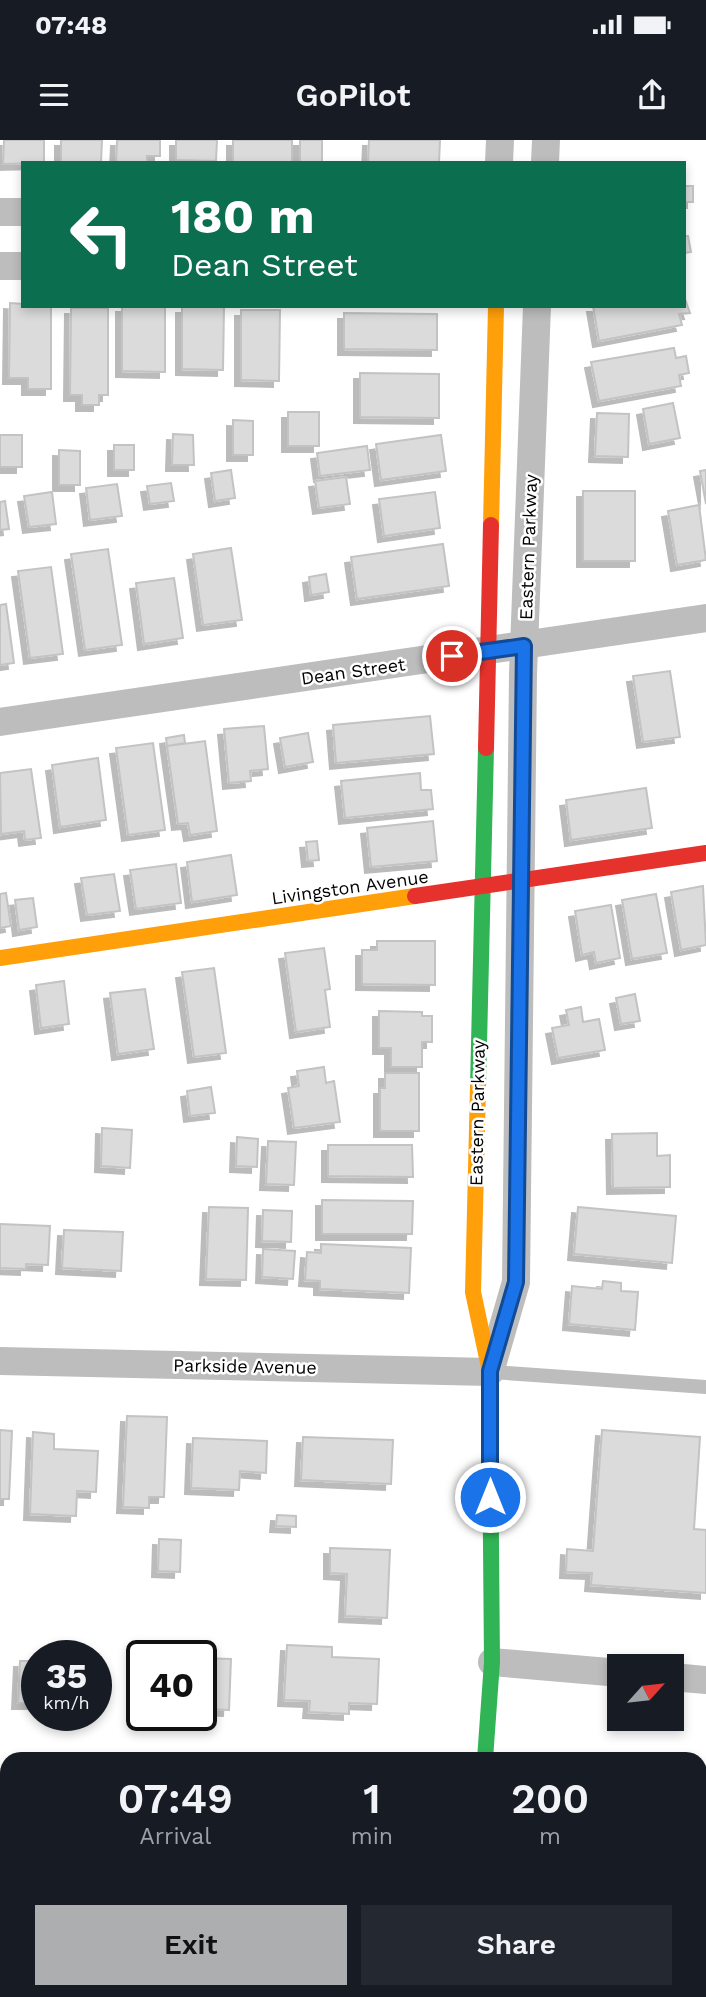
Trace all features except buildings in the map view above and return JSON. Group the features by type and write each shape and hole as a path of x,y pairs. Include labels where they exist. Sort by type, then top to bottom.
{"street":[{"path":"499,161 500,140"},
{"path":"545,161 546,140"},
{"path":"0,212 21,212"},
{"path":"0,266 21,266"},
{"name":"Eastern Parkway","path":"486,1752 492,1662 490,1371 473,1292 496,308"},
{"name":"Eastern Parkway","path":"490,1371 516,1282 524,646 537,308"},
{"name":"Dean Street","path":"0,722 706,618"},
{"name":"Livingston Avenue","path":"0,958 706,853"},
{"name":"Parkside Avenue","path":"0,1361 490,1371"},
{"path":"492,1662 607,1672"},
{"path":"684,1678 706,1680"}],"lane":[{"path":"490,1371 706,1387"}],"traffic: fast":[{"path":"478,1087 486,748"},
{"path":"486,1752 492,1662 490,1429"}],"traffic: slow":[{"path":"491,525 496,308"},
{"path":"0,958 415,896"},
{"path":"478,1087 473,1292 490,1372 490,1429"}],"traffic: jam":[{"path":"486,748 491,525"},
{"path":"415,896 706,853"}],"route":[{"path":"452,656 524,646 516,1282 490,1371 490,1497"}]}
